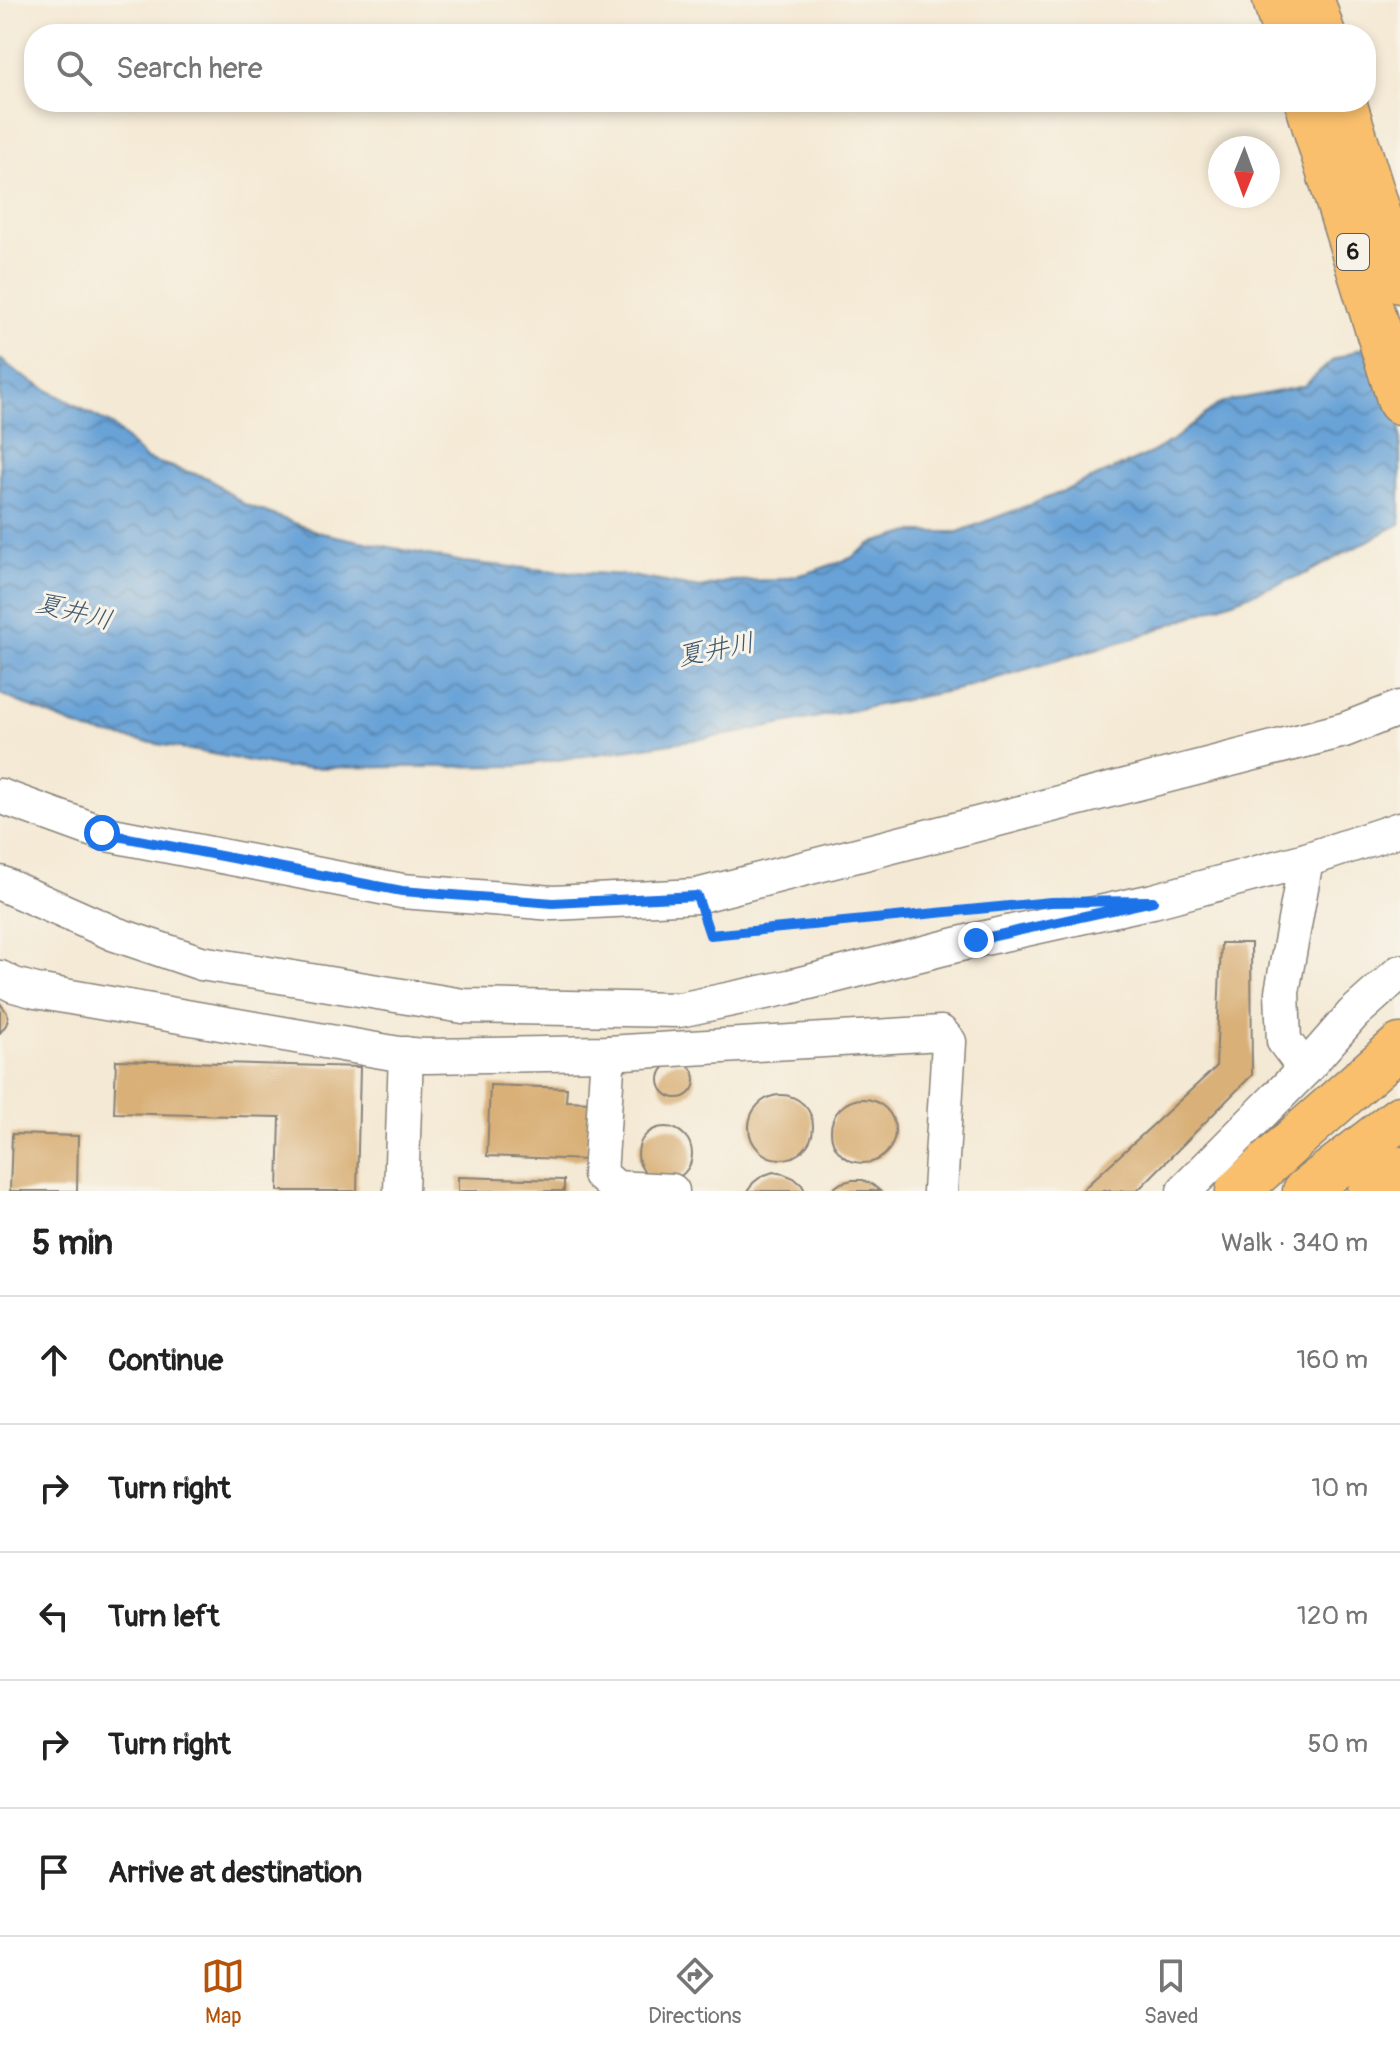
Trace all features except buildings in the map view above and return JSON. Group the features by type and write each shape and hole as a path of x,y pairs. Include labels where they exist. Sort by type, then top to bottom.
{"highway":[{"path":"1275,0 1282,24"},
{"path":"1312,0 1320,24"},
{"name":"6","path":"1310,112 1400,402"},
{"name":"6","path":"1347,112 1400,281"},
{"path":"1238,1191 1400,1046"},
{"path":"1305,1191 1400,1118"},
{"path":"1370,1191 1400,1169"}],"street":[{"path":"0,796 102,833 402,891 553,903 697,896 1344,730 1400,708"},
{"path":"0,883 115,934 201,963 463,1006 679,1010 1153,901 1306,860 1400,829"},
{"path":"1305,1069 1284,1041 1282,992 1306,860"},
{"path":"1184,1191 1305,1069 1353,1014 1400,972"},
{"path":"0,978 36,991 426,1056 608,1053 941,1033 949,1042 940,1191"},
{"path":"608,1053 600,1174 616,1188 672,1191"},
{"path":"401,1191 406,1054"}],"path":[{"path":"697,896 710,935 973,910"}],"water":[{"name":"夏井川","path":"1400,332 1400,524 1307,573 1137,637 959,689 739,733 517,766 287,768 87,731 0,694 0,359 22,376 112,425 146,459 208,478 244,504 321,533 463,562 625,575 700,588 731,581 776,580 808,573 851,558 870,544 911,532 958,532 1151,453 1220,403 1304,386 1333,360"}],"route":[{"path":"102,833 402,891 553,903 697,896 710,935 1051,902 1153,901 976,940"}]}
